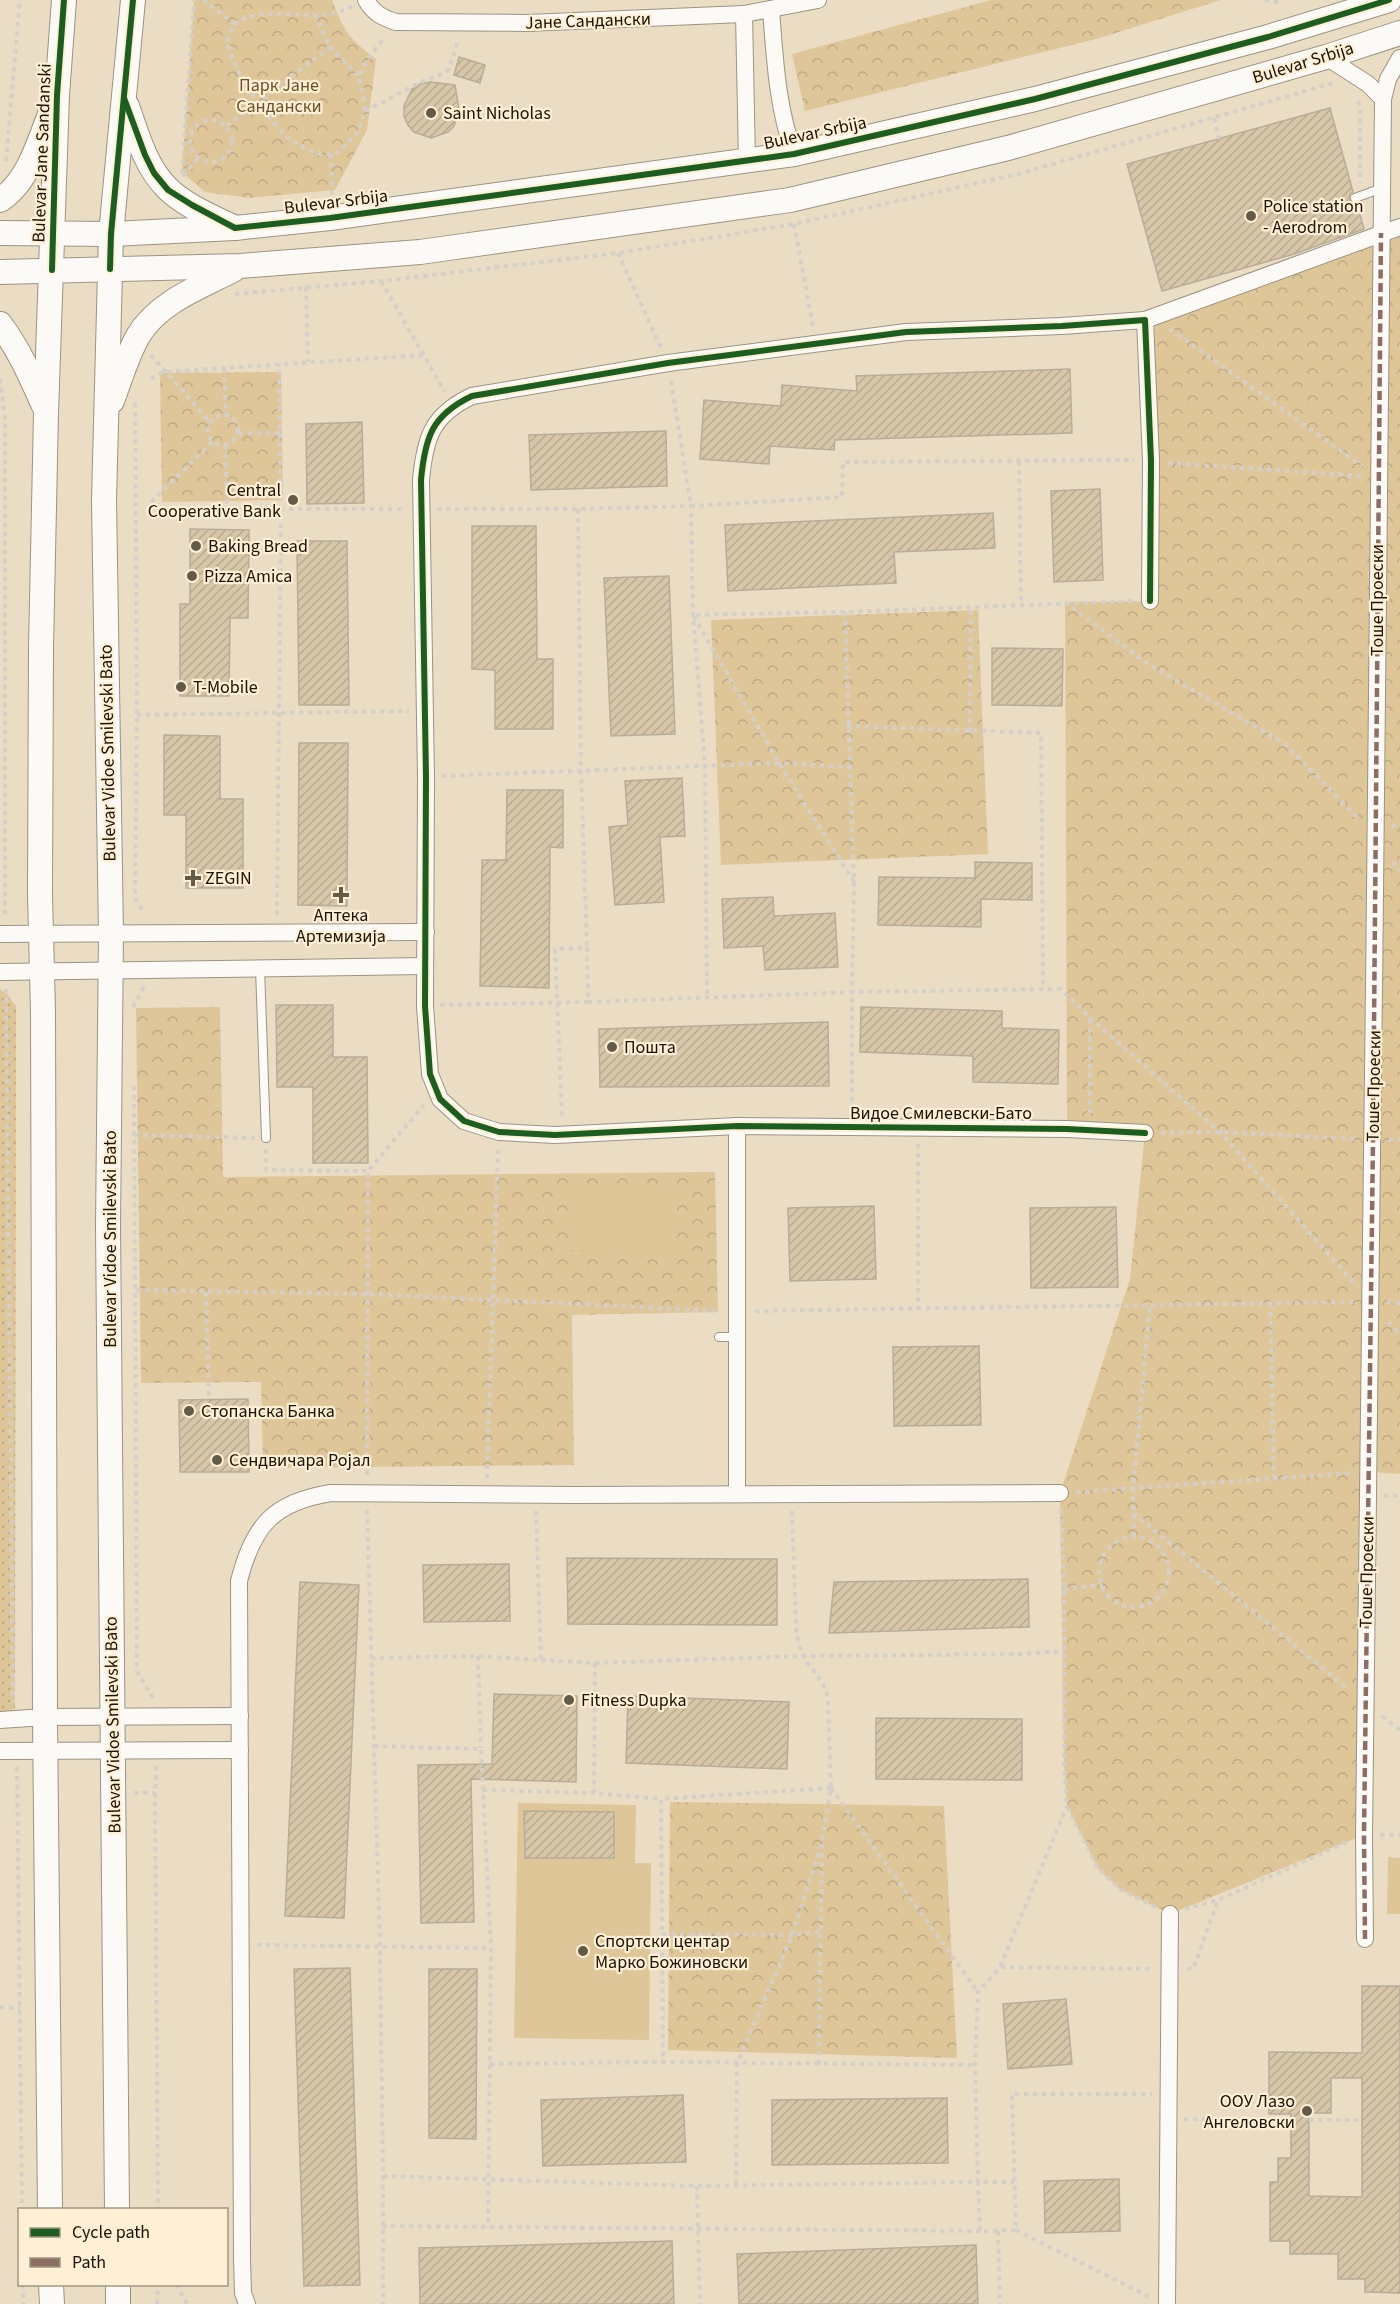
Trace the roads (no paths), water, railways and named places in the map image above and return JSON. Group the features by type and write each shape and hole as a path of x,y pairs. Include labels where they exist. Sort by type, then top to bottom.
{"street":[{"name":"Bulevar Jane Sandanski","path":"52,270 57,95 64,0"},
{"path":"110,269 111,234 133,0"},
{"name":"Јане Сандански","path":"360,2 384,18 396,22 527,23 744,14 818,0"},
{"name":"Bulevar Srbija","path":"0,233 111,234 235,228 331,207 747,162 794,154 1035,99 1268,37 1389,0"},
{"path":"771,10 778,95 785,129 794,154"},
{"path":"744,14 747,162"},
{"name":"Bulevar Srbija","path":"0,272 240,266 420,252 789,201 1008,148 1326,57 1400,33"},
{"path":"1326,57 1368,84 1383,99"},
{"name":"Тоше Проески","path":"1365,1939 1365,1703 1383,99 1388,79 1400,58"},
{"path":"0,200 14,188 28,166 57,95"},
{"path":"124,98 145,155 161,181 168,189 192,206 235,228"},
{"path":"3,977 41,971 425,966 426,777 421,480 424,448 438,420 453,405 472,396 668,363 745,354 816,342 906,332 1062,326 1150,319 1400,227"},
{"path":"105,420 126,362 139,335 154,316 172,302 240,266"},
{"name":"Bulevar Vidoe Smilevski Bato","path":"110,269 103,545 111,934 108,1226 117,2208"},
{"path":"50,2208 40,934 41,648 46,413 52,270"},
{"path":"1150,319 1150,601"},
{"path":"0,324 26,364 46,413"},
{"path":"2,928 40,934 426,932"},
{"name":"Видое Смилевски-Бато","path":"425,966 424,1006 430,1074 440,1099 464,1121 499,1132 562,1133 737,1126 1090,1130 1145,1133"},
{"path":"737,1126 737,1494"},
{"path":"247,2304 243,2293 239,1581 246,1553 256,1534 269,1518 288,1506 311,1496 331,1494 536,1495 588,1491 737,1494 1060,1493"},
{"path":"6,1716 240,1716"},
{"path":"0,1751 240,1750"},
{"path":"1161,2301 1169,2118 1170,1914"},
{"path":"51,2286 51,2304"},
{"path":"117,2286 118,2304"}],"lane":[{"path":"1358,197 1382,188"},
{"path":"260,968 266,1138"},
{"path":"718,1336 736,1337"}],"place":[{"name":"Saint Nicholas","path":"431,113"},
{"name":"Police station - Aerodrom","path":"1251,216"},
{"name":"Central Cooperative Bank","path":"293,500"},
{"name":"Baking Bread","path":"196,546"},
{"name":"Pizza Amica","path":"192,576"},
{"name":"T-Mobile","path":"181,687"},
{"name":"ZEGIN","path":"193,878"},
{"name":"Аптека Артемизија","path":"341,895"},
{"name":"Пошта","path":"612,1047"},
{"name":"Стопанска Банка","path":"189,1411"},
{"name":"Сендвичара Ројал","path":"217,1460"},
{"name":"Fitness Dupka","path":"569,1700"},
{"name":"Спортски центар Марко Божиновски","path":"583,1951"},
{"name":"ООУ Лазо Ангеловски","path":"1307,2111"}],"park label":[{"name":"Парк Јане Сандански","path":"279,95"}]}
